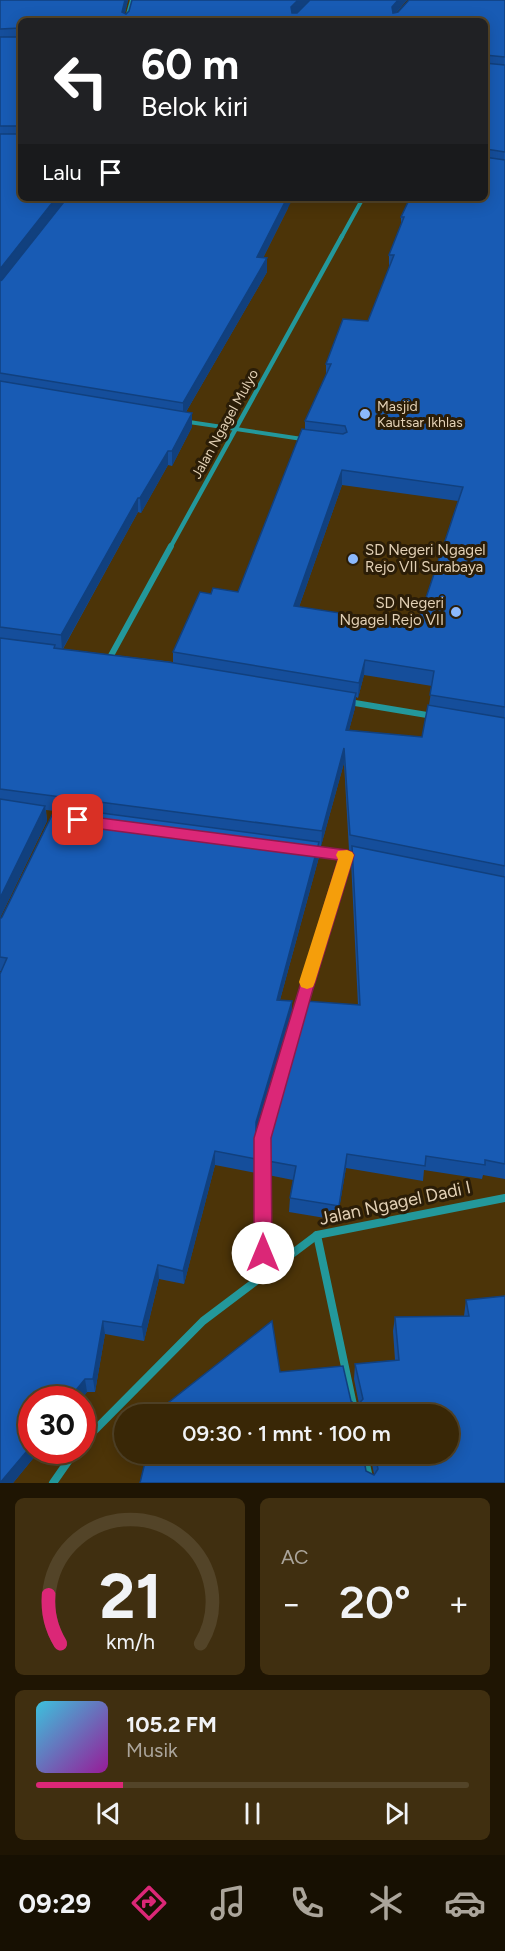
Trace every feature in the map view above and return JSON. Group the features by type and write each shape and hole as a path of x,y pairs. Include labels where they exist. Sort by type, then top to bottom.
{"street":[{"path":"127,18 132,0"},
{"name":"Jalan Ngagel Mulyo","path":"108,661 361,201"},
{"path":"97,660 119,663"},
{"path":"341,700 447,718"},
{"path":"300,849 369,860"},
{"path":"263,1276 262,1138 347,855"},
{"name":"Jalan Ngagel Dadi I","path":"96,1429 203,1321 317,1235 505,1198"},
{"path":"317,1235 353,1404"},
{"path":"53,1483 66,1464"},
{"path":"366,1464 370,1483"}],"lane":[{"path":"188,422 311,440"}],"building":[{"path":"0,0 125,0 122,12 126,14 132,0 298,0 291,7 292,13 297,13 310,0 398,0 392,7 393,13 398,12 409,0 505,0 505,57 488,55 488,18 18,18 18,28 0,29"},
{"path":"0,37 18,37 18,126 0,126"},
{"path":"488,63 505,65 505,152 488,149"},
{"path":"0,134 18,134 18,201 54,201 0,269"},
{"path":"488,158 505,160 505,707 430,695 434,671 365,660 359,683 173,652 200,592 211,594 213,588 238,592 302,429 343,434 347,432 345,426 305,421 331,364 326,364 343,319 368,321 394,255 389,255 404,217 401,217 409,201 488,201","holes":["342,470 463,487 417,625 294,606"]},
{"path":"65,201 285,201 257,257 267,258 183,403 0,373 0,281"},
{"path":"0,381 192,413 172,451 168,451 138,498 61,635 0,627"},
{"path":"0,638 55,645 54,648 168,662 356,693 346,730 422,737 428,705 505,718 505,866 350,835 344,748 322,831 0,789"},
{"path":"0,799 45,806 0,898"},
{"path":"56,807 319,842 277,1000 292,1001 256,1122 256,1159 215,1151 183,1271 158,1265 142,1327 103,1321 93,1379 85,1379 79,1386 18,1386 18,1462 0,1483 0,974 7,958 0,957 0,919"},
{"path":"352,846 505,877 505,1164 485,1160 485,1165 426,1156 425,1166 347,1154 339,1206 290,1198 296,1166 268,1161 268,1124 305,1001 360,1005"},
{"path":"505,1296 505,1483 140,1483 145,1464 365,1464 366,1471 374,1475 378,1469 377,1464 459,1464 459,1404 359,1404 363,1399 355,1364 399,1360 395,1317 469,1316 466,1300"},
{"path":"272,1321 280,1372 343,1366 351,1401 355,1404 167,1404"}],"slow traffic":[{"path":"307,982 347,855 343,855"}],"place":[{"name":"Masjid Kautsar Ikhlas","path":"365,414"},
{"name":"SD Negeri Ngagel Rejo VII Surabaya","path":"353,559"},
{"name":"SD Negeri Ngagel Rejo VII","path":"456,612"}],"route":[{"path":"78,820 347,855 262,1138 263,1253"}]}
